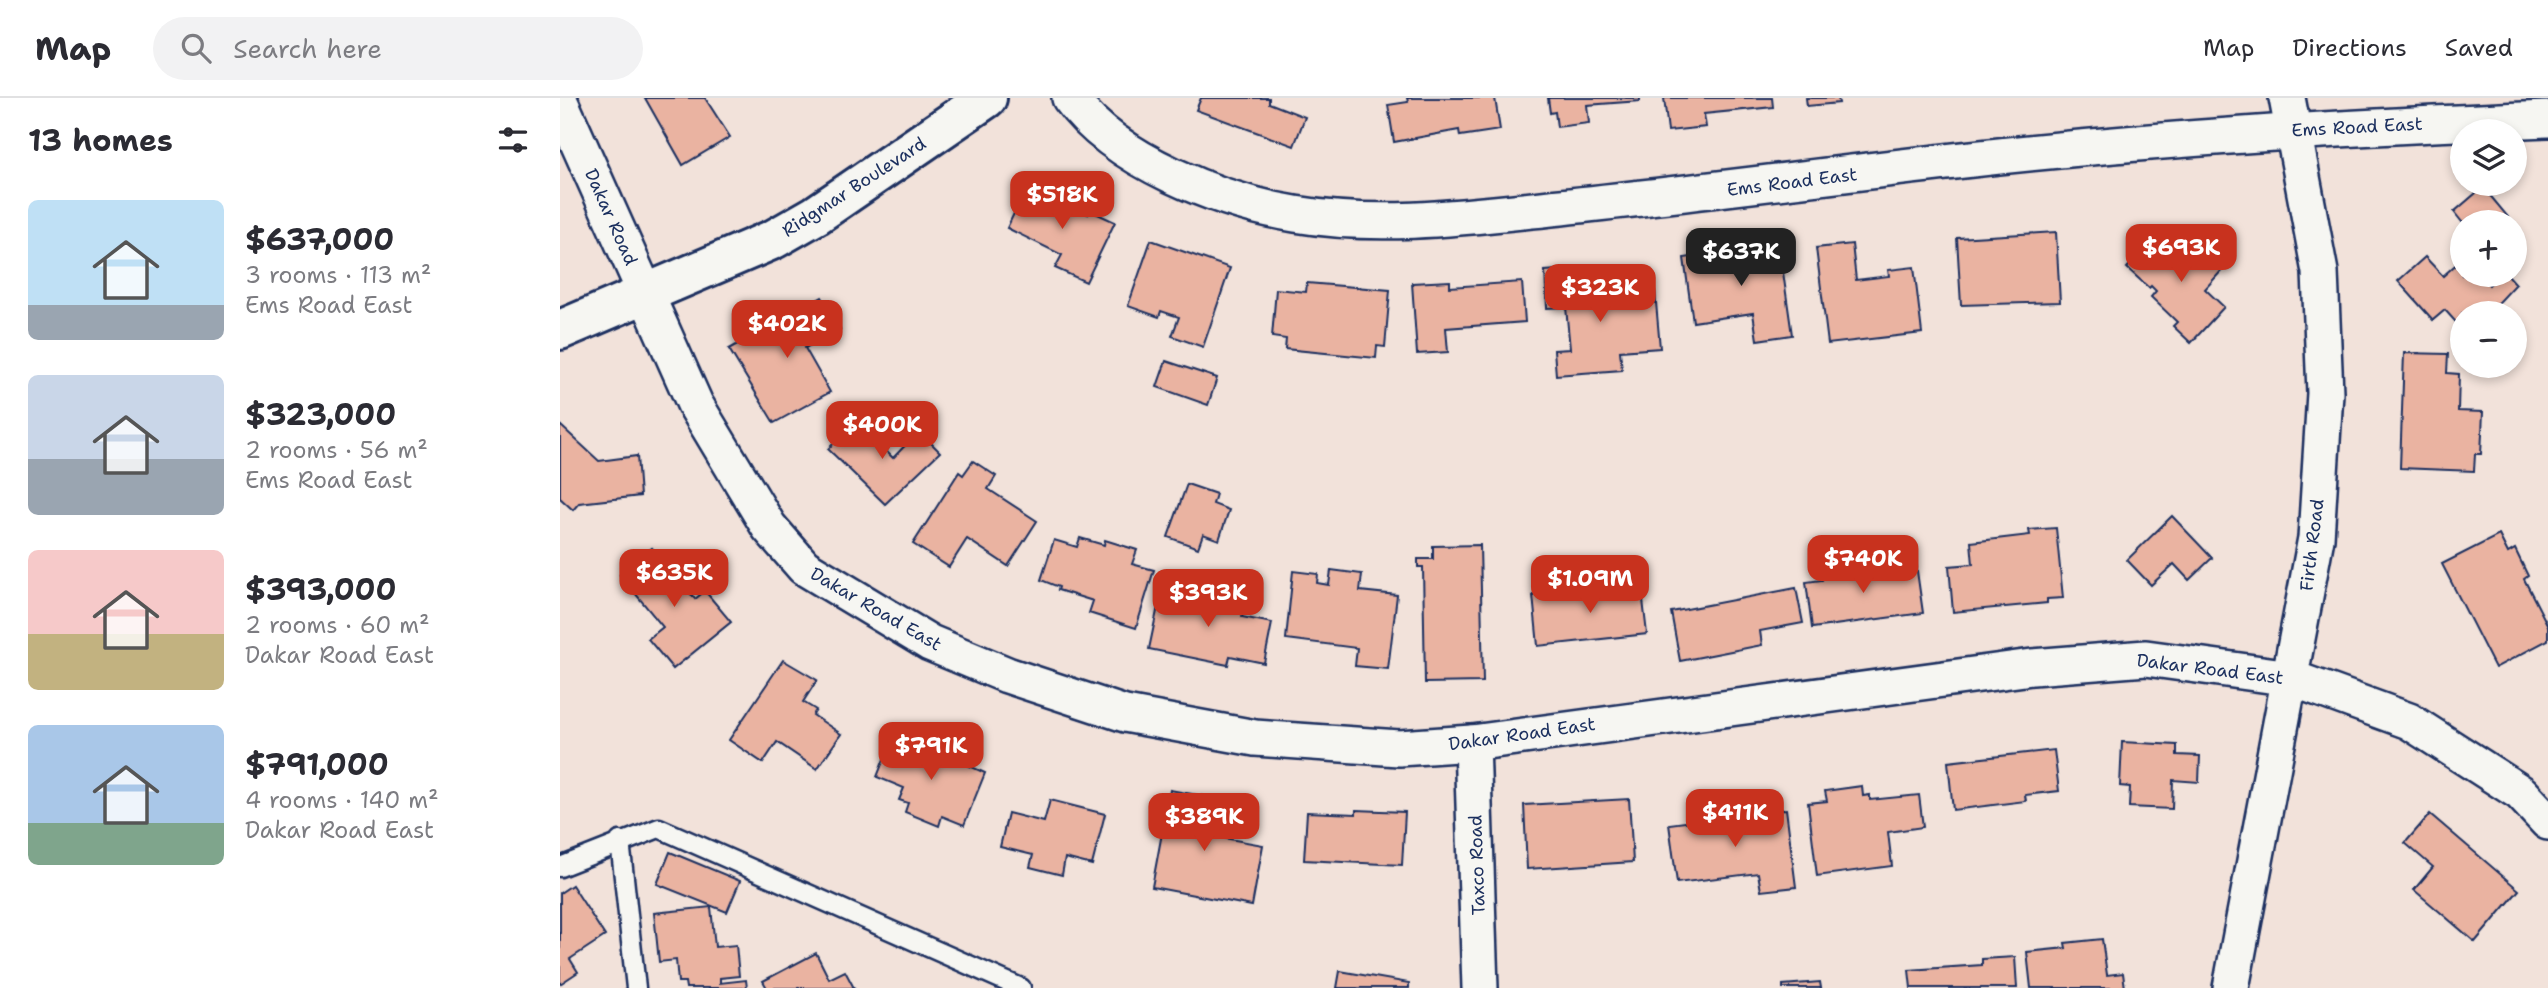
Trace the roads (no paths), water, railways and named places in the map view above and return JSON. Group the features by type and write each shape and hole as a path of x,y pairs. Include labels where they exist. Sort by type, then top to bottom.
{"street":[{"name":"Ridgmar Boulevard","path":"560,330 774,239 816,215 987,98"},
{"name":"Ems Road East","path":"1070,98 1108,138 1183,180 1234,201 1297,215 1386,221 1508,212 1752,187 2290,114 2548,118"},
{"name":"Dakar Road","path":"560,102 646,294"},
{"name":"Firth Road","path":"2231,988 2316,538 2325,393 2320,272 2290,114"},
{"name":"Dakar Road East","path":"646,294 695,404 769,527 804,567 930,643 1007,675 1125,714 1255,738 1399,748 1472,743 2032,667 2146,658 2291,678 2409,721 2521,793 2548,822"},
{"name":"Taxco Road","path":"1472,743 1480,988"}],"lane":[{"path":"560,866 659,828 1021,988"},
{"path":"620,841 636,988"}]}
